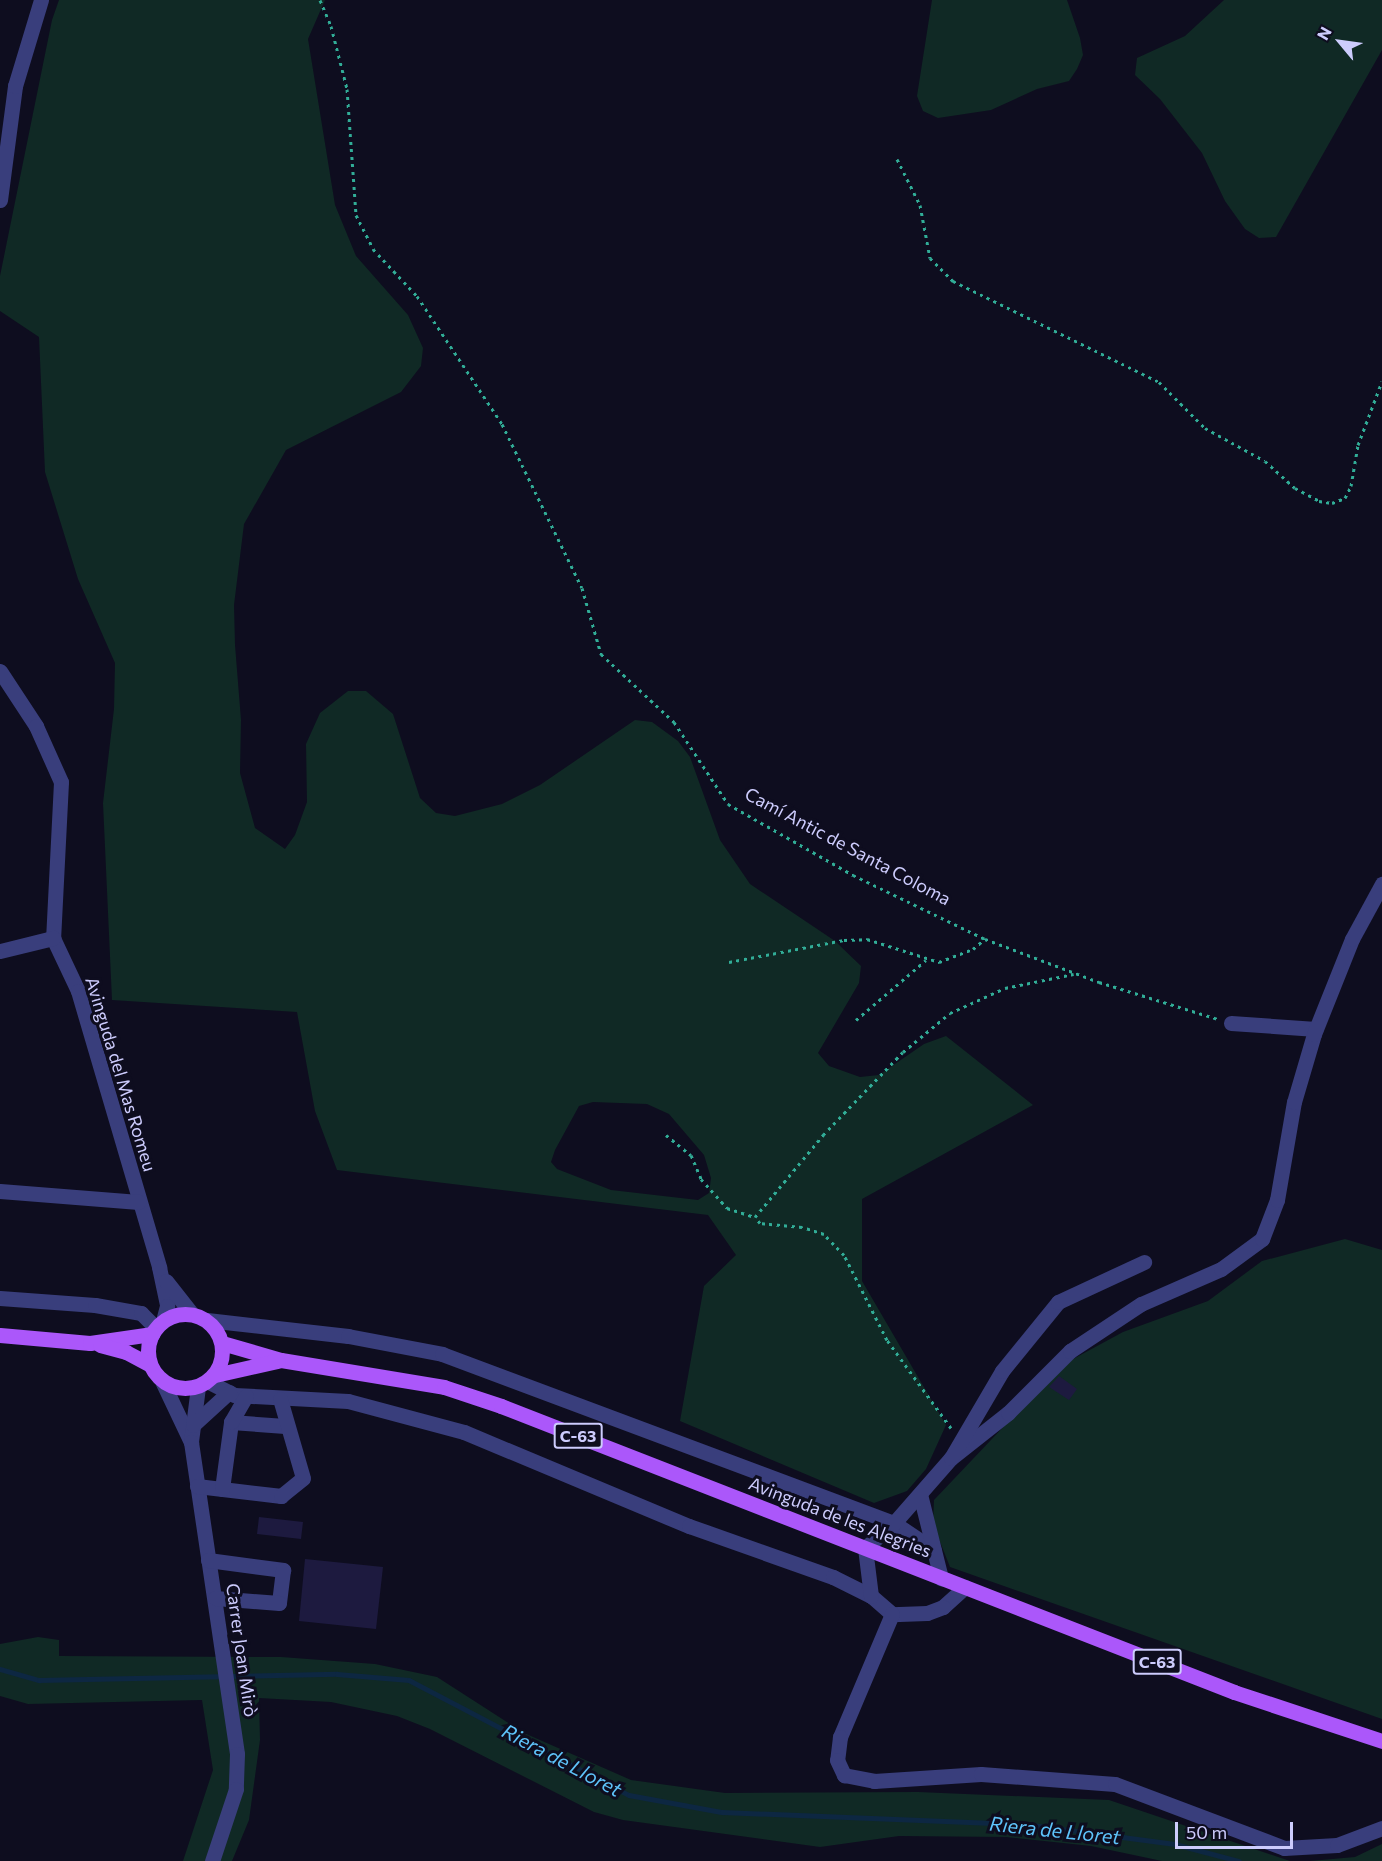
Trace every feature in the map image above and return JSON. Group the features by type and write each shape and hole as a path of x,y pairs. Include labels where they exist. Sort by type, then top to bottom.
{"main road":[{"path":"90,1343 157,1328 192,1314 207,1320 222,1343 223,1355 207,1381"},
{"path":"150,1365 148,1348 157,1328"},
{"path":"0,1335 90,1343 126,1352 150,1365 162,1381"},
{"name":"Avinguda de les Alegries","path":"222,1343 281,1360 444,1387 1234,1692 1380,1739"},
{"name":"Avinguda de les Alegries","path":"207,1381 281,1360"},
{"name":"C-63","path":"162,1381 181,1389 207,1381"}],"street":[{"path":"0,200 15,86 41,0"},
{"name":"Avinguda del Mas Romeu","path":"0,671 5,688 36,726 61,782 53,938 78,991 159,1267 167,1306 157,1328"},
{"path":"951,1458 1008,1413 1070,1350 1141,1304 1221,1269 1262,1239 1276,1200 1294,1102 1316,1029 1352,939 1382,884"},
{"path":"0,951 53,938"},
{"path":"1231,1023 1316,1029"},
{"path":"0,1191 140,1202"},
{"path":"871,1596 865,1548 894,1523 951,1458 1002,1371 1058,1302 1144,1262"},
{"name":"Avinguda del Mas Romeu","path":"159,1267 171,1291 192,1314"},
{"path":"0,1298 95,1305 141,1313 157,1328"},
{"path":"207,1320 348,1336 442,1354 894,1523 934,1550"},
{"name":"Carrer Joan Mirò","path":"162,1381 191,1442 237,1754 236,1789 212,1861"},
{"path":"207,1381 229,1392 246,1396 348,1401 464,1432 689,1526 833,1577 871,1596 892,1614 927,1613 943,1606 965,1587"},
{"name":"Carrer Joan Mirò","path":"191,1442 207,1381"},
{"path":"194,1425 229,1392"},
{"path":"222,1489 231,1422 246,1396"},
{"path":"197,1486 281,1496 303,1478 285,1426 280,1399"},
{"path":"231,1422 285,1426"},
{"path":"920,1494 941,1578"},
{"path":"208,1560 283,1570 279,1603 215,1598"},
{"path":"892,1614 840,1737 837,1760 844,1775 874,1781 981,1774 1115,1784 1284,1848 1337,1845 1382,1828"}],"path":[{"name":"Camí Antic de Santa Coloma","path":"320,0 331,26 347,88 356,215 373,249 417,296 502,424 582,588 601,654 674,722 728,804 853,875 985,939 1076,973 1231,1023"},
{"path":"897,159 920,205 930,258 953,281 1159,382 1205,428 1265,461 1295,488 1319,501 1332,503 1345,498 1351,486 1358,445 1382,381"},
{"path":"729,962 844,940 867,939 926,960 939,962 973,949 985,939"},
{"path":"856,1020 926,960"},
{"path":"755,1217 823,1135 903,1052 950,1013 1005,987 1076,973"},
{"path":"666,1135 691,1155 701,1179 728,1208 755,1217 760,1223 802,1227 824,1234 844,1255 887,1340 963,1439"}],"green space":[{"path":"59,0 325,0 308,39 335,205 356,256 408,315 423,348 421,366 401,392 286,450 244,524 234,605 235,645 241,720 240,773 255,828 285,849 295,835 307,802 306,744 320,713 348,691 366,691 393,714 420,798 436,813 455,816 502,804 540,785 635,720 652,722 678,741 690,757 720,840 750,884 835,941 861,966 859,983 818,1053 829,1066 860,1077 879,1075 924,1044 946,1036 1033,1105 862,1199 862,1281 946,1425 926,1469 907,1491 874,1503 680,1421 704,1286 736,1255 708,1215 337,1170 315,1111 297,1012 112,1000 103,803 114,709 115,663 78,579 45,472 39,337 0,311 0,276 52,20","holes":["593,1102 647,1104 669,1114 704,1155 711,1178 709,1193 698,1200 611,1190 557,1169 551,1162 579,1106"]},
{"path":"932,0 1067,0 1080,38 1083,55 1069,81 1037,89 991,110 938,118 923,111 917,96"},
{"path":"1224,0 1382,0 1382,50 1276,237 1259,238 1245,229 1225,201 1202,153 1160,99 1135,75 1137,58 1185,36"},
{"path":"1345,1239 1382,1250 1382,1719 950,1567 933,1524 934,1500 1062,1365 1123,1332 1208,1301 1262,1261"},
{"path":"38,1637 59,1640 59,1656 281,1657 375,1664 437,1677 524,1733 631,1780 725,1793 918,1792 1109,1800 1290,1861 1162,1861 1091,1846 1006,1837 899,1836 820,1847 623,1820 594,1812 430,1729 397,1716 331,1702 259,1698 260,1740 249,1820 232,1861 183,1861 213,1770 202,1700 28,1704 0,1696 0,1644"},
{"path":"1382,1844 1382,1861 1310,1861 1355,1857"}],"building":[{"path":"1059,1376 1077,1389 1069,1400 1049,1387"},
{"path":"259,1517 303,1522 301,1539 257,1534"},
{"path":"305,1559 383,1567 376,1629 299,1621"}],"waterway":[{"name":"Riera de Lloret","path":"0,1669 39,1680 337,1674 409,1680 629,1795 722,1812 1024,1824 1175,1844 1239,1861"}]}
